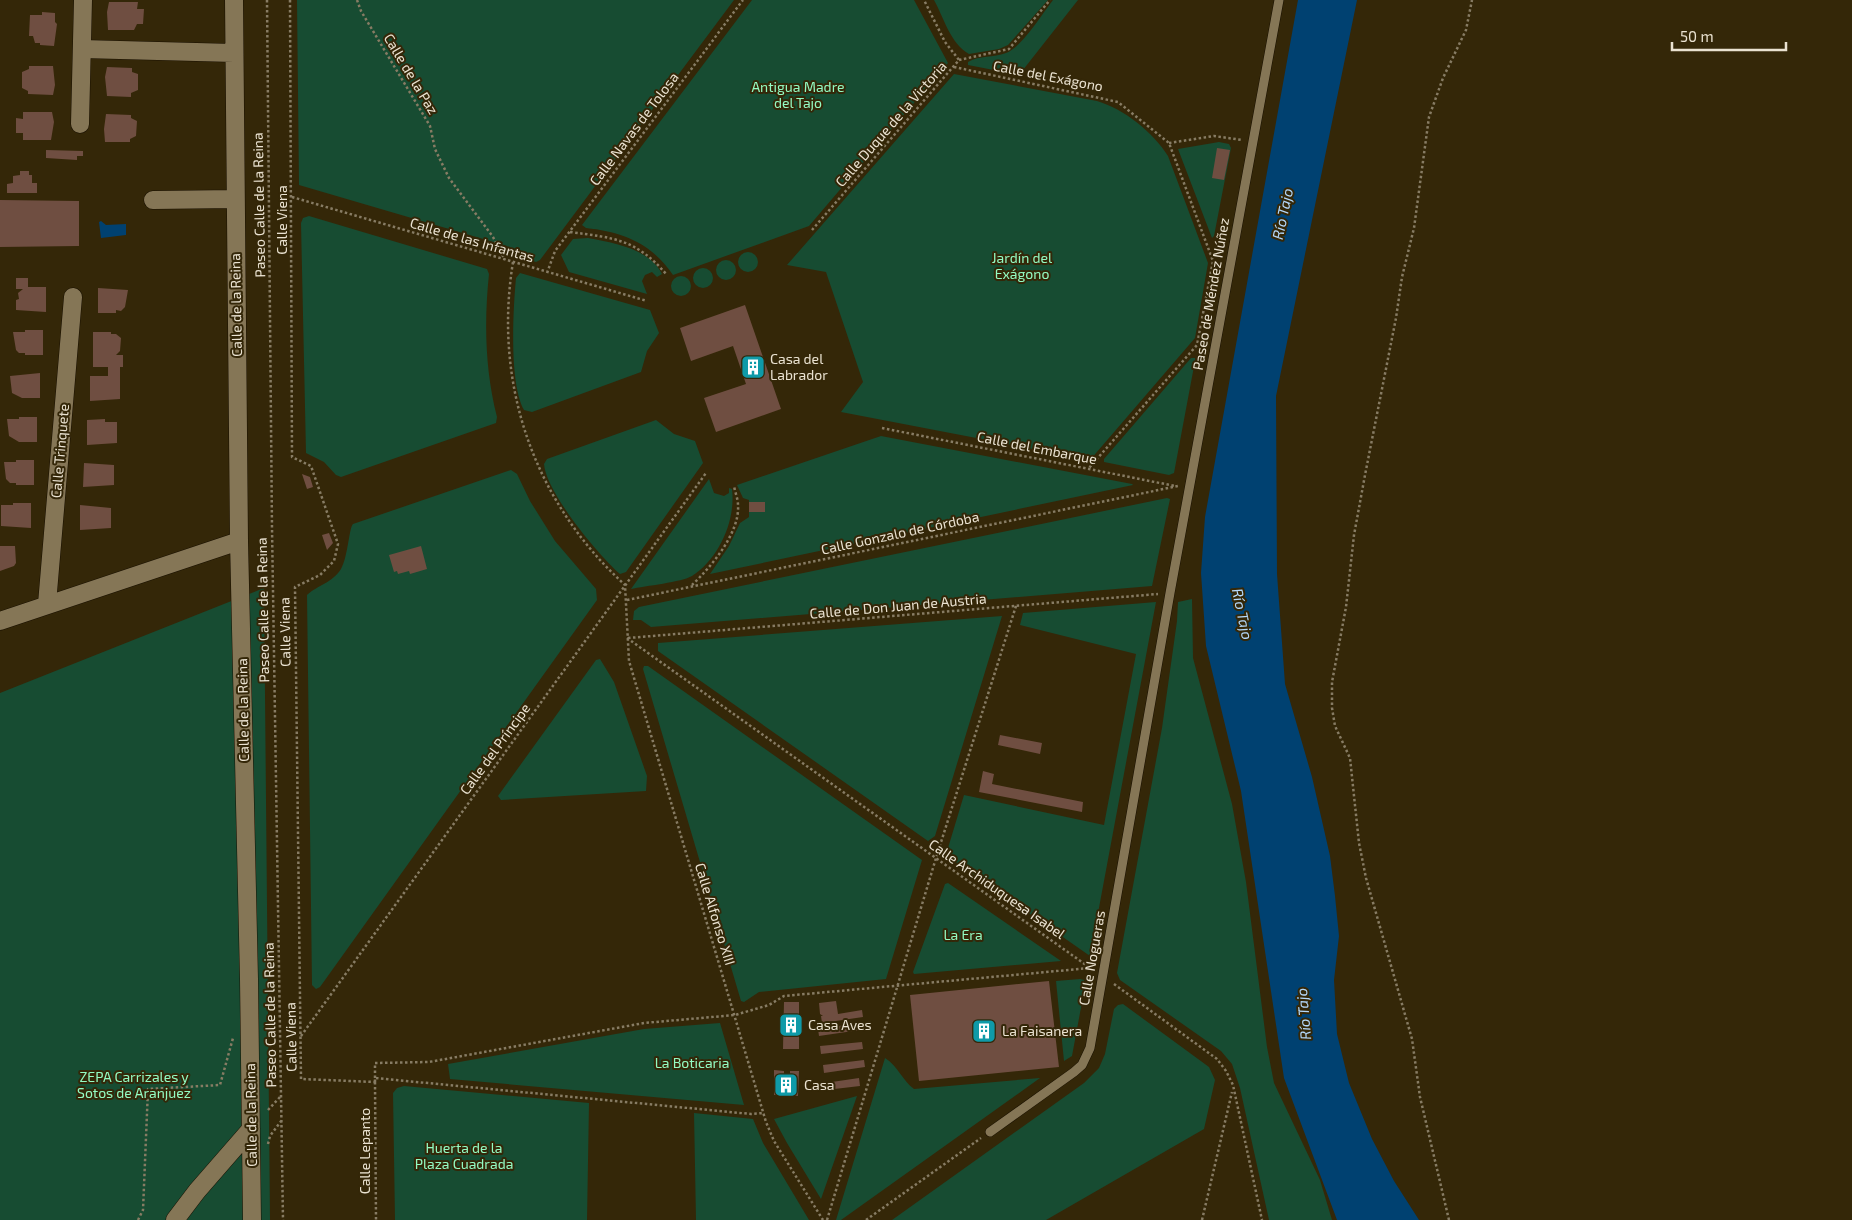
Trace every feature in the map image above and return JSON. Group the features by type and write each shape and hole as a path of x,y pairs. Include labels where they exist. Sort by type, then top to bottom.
{"street":[{"path":"80,124 83,0"},
{"name":"Calle de la Reina","path":"234,0 239,541 252,1220"},
{"path":"82,49 234,53"},
{"path":"154,200 235,199"},
{"name":"Calle Trinquete","path":"47,604 73,297"},
{"path":"0,621 239,541"},
{"path":"176,1220 196,1191 251,1129"}],"lane":[{"name":"Paseo de Méndez Núñez","path":"1170,593 1279,0"},
{"name":"Calle Nogueras","path":"990,1132 1082,1065 1090,1048 1170,593"}],"path":[{"name":"Paseo Calle de la Reina","path":"267,0 272,538 284,1220"},
{"name":"Calle Viena","path":"290,0 292,456 311,466 338,544 334,561 320,575 295,587 301,1079 375,1082"},
{"name":"Calle de la Paz","path":"357,0 361,11 430,126 436,149 449,178 493,237 505,260"},
{"name":"Calle Navas de Tolosa","path":"547,273 555,250 743,0"},
{"name":"Calle Duque de la Victoria","path":"812,230 959,60 945,42 924,0"},
{"path":"959,60 1009,48 1050,0"},
{"path":"1449,1220 1420,1098 1412,1039 1366,878 1359,843 1350,758 1335,726 1332,708 1332,682 1346,608 1354,535 1396,318 1402,277 1414,228 1429,117 1443,78 1466,30 1472,0"},
{"name":"Calle del Exágono","path":"954,67 1113,99 1169,143"},
{"path":"1089,468 1197,345 1213,260 1169,143 1214,136 1253,142"},
{"name":"Calle de las Infantas","path":"292,197 648,301"},
{"path":"569,232 601,236 630,244 651,256 668,275"},
{"path":"513,262 508,302 508,350 516,404 526,439 542,478 567,520 589,550 624,585"},
{"name":"Calle del Embarque","path":"882,428 1189,489"},
{"name":"Calle del Príncipe","path":"301,1036 706,473"},
{"path":"691,586 718,556 732,531 738,507 734,486"},
{"name":"Calle Gonzalo de Córdoba","path":"627,600 1178,486"},
{"name":"Calle Alfonso XIII","path":"624,585 627,600 629,661 764,1113 774,1141 823,1220"},
{"name":"Calle de Don Juan de Austria","path":"628,638 1170,593"},
{"path":"827,1220 936,858 1016,606"},
{"name":"Calle Archiduquesa Isabel","path":"628,638 1217,1059 1226,1071 1232,1085 1262,1220"},
{"path":"764,1113 751,1114 375,1078 374,1063 429,1062 644,1023 734,1015 769,1005 784,996 1091,968"},
{"path":"138,1220 143,1210 148,1089 220,1085 233,1037"},
{"name":"Calle Lepanto","path":"375,1078 376,1220"},
{"path":"1202,1220 1232,1098 1232,1085"},
{"path":"866,1220 990,1132"}],"green space":[{"path":"297,0 734,0 540,260 536,262 515,255 507,246 299,185"},
{"name":"Antigua Madre del Tajo","path":"752,0 914,0 948,63 809,226 673,275 646,247 624,236 586,228 582,225"},
{"path":"934,0 1048,0 1008,45 999,49 969,54 952,37"},
{"path":"1053,0 1078,0 1019,75 968,65 968,62 973,60 1001,55 1012,50 1025,37"},
{"name":"Jardín del Exágono","path":"954,74 1097,101 1137,122 1154,138 1168,156 1208,263 1195,338 1090,460 841,412 863,382 826,272 787,265"},
{"path":"1219,142 1229,144 1231,148 1214,236 1212,238 1178,149"},
{"path":"309,216 487,269 489,274 486,310 488,364 497,417 496,423 341,477 336,475 324,462 306,453 301,223 303,218"},
{"path":"588,238 630,248 648,258 662,274 657,277 652,272 645,275 642,281 647,294 569,272 561,255 573,239"},
{"path":"748,252 755,255 758,262 755,269 748,272 741,269 738,262 741,255"},
{"path":"726,260 733,263 736,270 733,277 726,280 719,277 716,270 719,263"},
{"path":"703,268 710,271 713,278 710,285 703,288 696,285 693,278 696,271"},
{"path":"520,273 650,310 659,333 647,351 641,372 532,412 524,410 519,398 516,382 513,346 516,278"},
{"path":"681,276 688,279 691,286 688,293 681,296 674,293 671,286 674,279"},
{"path":"1191,358 1195,358 1195,361 1174,473 1169,475 1104,462 1104,459"},
{"path":"656,420 674,434 695,441 703,463 626,572 620,574 599,553 574,522 554,490 547,476 544,464 547,459"},
{"path":"881,436 1133,485 710,574 729,546 740,523 749,517 749,500 743,498 737,485"},
{"path":"511,470 517,474 530,501 555,541 596,589 597,600 320,987 316,989 312,985 307,595 333,578 341,569 353,524"},
{"path":"709,479 714,493 724,496 729,493 729,488 732,489 733,501 728,526 718,549 702,569 692,576 672,582 631,589"},
{"path":"1167,498 1170,499 1152,586 651,627 641,620 633,620 634,611 639,607"},
{"name":"ZEPA Carrizales y Sotos de Aranjuez","path":"264,588 270,1220 0,1220 0,693"},
{"path":"1192,599 1193,658 1232,804 1246,882 1267,1047 1274,1083 1320,1180 1332,1220 1269,1220 1240,1088 1232,1064 1221,1051 1120,980 1117,973 1162,728 1178,602"},
{"path":"1156,602 1090,956 950,858 948,856 948,848 964,795 1104,825 1136,654 1020,625 1023,613"},
{"path":"1002,616 935,836 928,841 658,651 658,643"},
{"path":"600,659 614,682 647,776 646,791 501,800 498,796 596,660"},
{"path":"644,666 648,666 922,860 886,979 759,992 744,1002 741,1001 643,669"},
{"name":"La Era","path":"948,883 1061,961 914,974 913,972 945,884"},
{"path":"1084,980 1085,986 1072,1056 1064,1061 1056,981"},
{"path":"1123,1004 1209,1067 1215,1080 1204,1129 1046,1220 892,1220 1084,1083 1099,1068 1105,1054 1114,1009 1118,1005"},
{"name":"La Boticaria","path":"720,1023 744,1105 450,1079 448,1064 644,1029"},
{"path":"885,1058 914,1089 1040,1078 841,1220 836,1220"},
{"name":"Huerta de la Plaza Cuadrada","path":"404,1086 589,1103 587,1220 395,1220 393,1093 397,1088"},
{"path":"857,1096 821,1199 774,1119"},
{"path":"694,1113 753,1119 763,1143 809,1220 696,1220"}],"water":[{"name":"Río Tajo","path":"1298,0 1357,0 1276,396 1277,574 1285,684 1312,777 1330,856 1339,936 1334,980 1337,1034 1349,1083 1372,1139 1394,1181 1419,1220 1337,1220 1284,1078 1241,791 1206,646 1201,573 1205,517"},
{"path":"101,221 106,225 126,224 126,235 101,238 99,222"}],"building":[{"path":"109,2 138,2 137,9 144,9 143,24 137,24 134,30 108,30 107,12"},
{"path":"42,12 55,13 55,22 57,24 54,46 35,43 33,36 29,36 30,15 42,15"},
{"path":"29,66 53,66 55,85 53,95 28,94 28,91 22,88 22,72 29,69"},
{"path":"107,67 132,68 132,72 138,74 138,90 131,93 131,97 107,96 105,77"},
{"path":"23,112 52,112 54,122 51,140 23,140 23,133 16,133 16,118 23,119"},
{"path":"106,114 131,115 131,118 137,121 136,136 130,139 130,142 105,142"},
{"path":"1217,148 1230,150 1224,180 1212,178"},
{"path":"46,150 83,151 83,156 77,156 77,160 46,158"},
{"path":"20,171 29,171 29,175 32,175 32,183 37,183 37,193 7,193 7,184 13,183 13,176 20,175"},
{"path":"0,200 79,201 79,246 0,247"},
{"path":"16,278 28,278 28,287 46,287 46,312 16,310 16,300 19,299 18,293 23,289 16,289"},
{"path":"98,288 128,290 125,307 121,311 116,310 116,313 98,313"},
{"name":"Casa del Labrador","path":"745,305 781,409 716,432 704,398 746,384 733,346 691,361 680,328"},
{"path":"25,330 43,330 43,355 25,355 25,353 19,353 16,350 13,332 25,332"},
{"path":"93,332 111,332 111,334 116,334 121,338 120,351 116,355 123,355 123,367 120,367 120,399 90,401 90,376 108,376 108,367 93,367"},
{"path":"40,373 40,398 22,398 12,393 10,376"},
{"path":"19,417 37,417 37,442 19,442 9,436 7,419 19,419"},
{"path":"105,419 105,422 117,422 117,443 87,445 87,420"},
{"path":"16,460 34,460 34,485 16,485 16,483 10,483 6,479 4,462 16,462"},
{"path":"84,463 114,465 114,485 83,487"},
{"path":"302,474 310,477 313,487 307,489"},
{"path":"749,502 765,502 765,512 749,512"},
{"path":"13,503 31,503 31,528 1,526 1,505 13,505"},
{"path":"80,505 111,508 111,528 80,530"},
{"path":"329,533 333,543 327,550 322,535"},
{"path":"0,546 15,546 16,563 14,566 0,571"},
{"path":"421,546 427,569 410,574 409,571 398,574 397,571 394,572 389,555"},
{"path":"1000,735 1042,743 1040,754 998,745"},
{"path":"983,771 994,774 992,784 1083,802 1082,812 979,792"},
{"name":"La Faisanera","path":"1049,981 1059,1067 919,1081 910,995"},
{"path":"836,1001 838,1014 862,1010 863,1017 822,1023 821,1016 823,1016 820,1014 819,1003"},
{"name":"Casa Aves","path":"784,1002 799,1002 799,1049 783,1049"},
{"path":"859,1023 860,1030 819,1036 818,1029"},
{"path":"862,1042 863,1049 821,1054 820,1046"},
{"path":"864,1060 865,1067 824,1073 823,1065"},
{"name":"Casa","path":"774,1070 784,1071 784,1075 790,1075 790,1071 799,1071 798,1096 774,1095"},
{"path":"859,1078 860,1086 826,1090 825,1083"}],"place":[{"name":"Casa del Labrador","path":"753,367"},
{"name":"Casa Aves","path":"791,1025"},
{"name":"La Faisanera","path":"984,1031"},
{"name":"Casa","path":"786,1085"}]}
